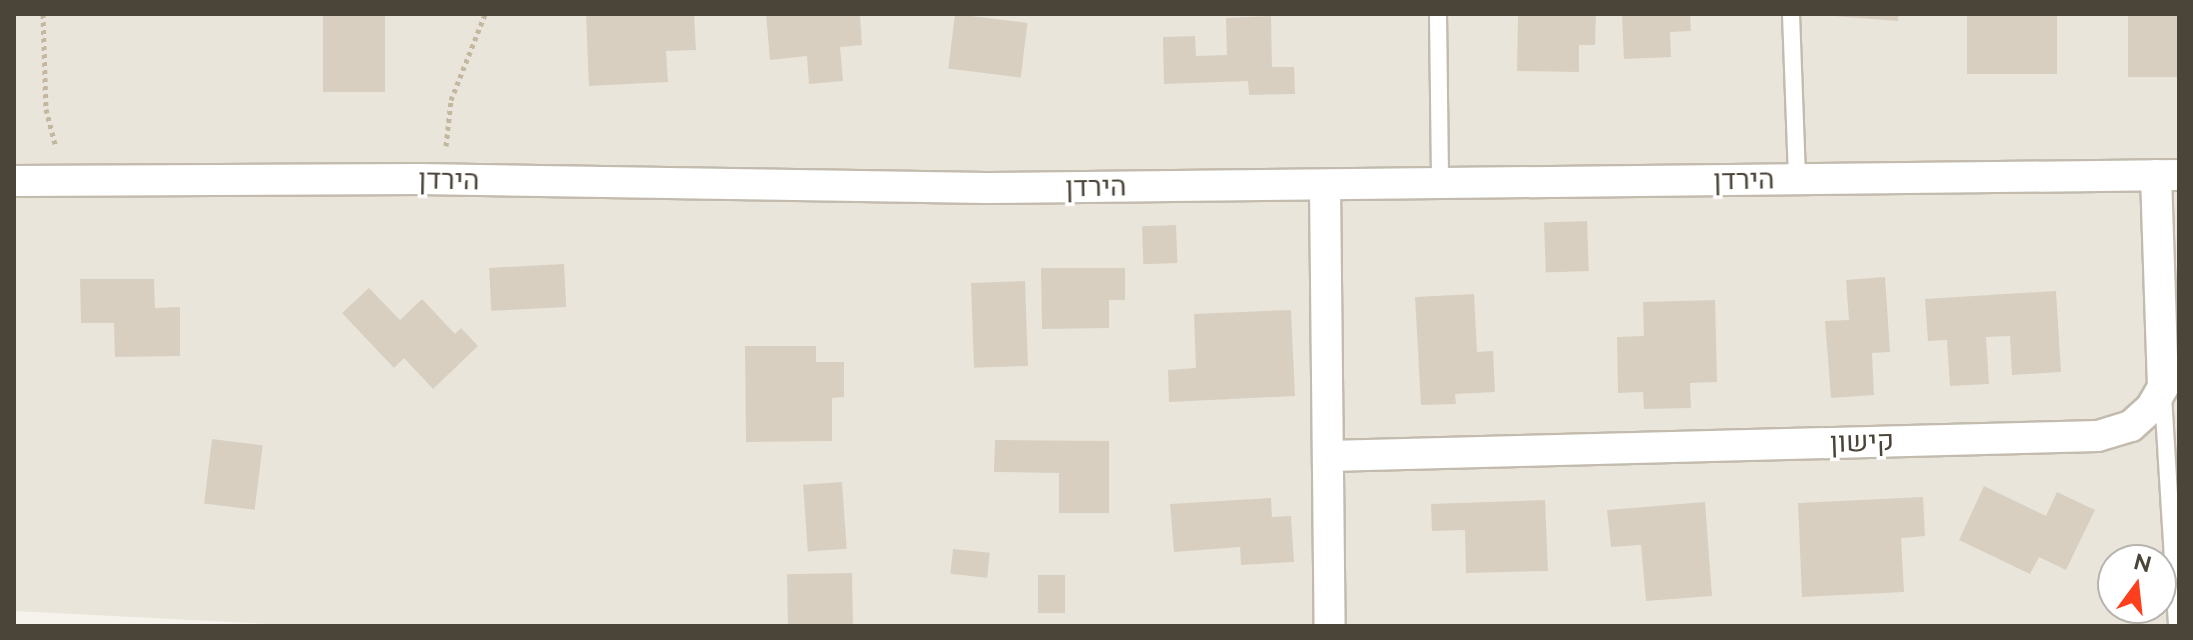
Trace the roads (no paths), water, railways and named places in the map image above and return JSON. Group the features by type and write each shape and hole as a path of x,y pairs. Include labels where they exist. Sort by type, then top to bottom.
{"street":[{"name":"הירדן","path":"14,181 444,180 987,188 2168,175"},
{"path":"2163,387 2168,175"},
{"path":"1325,185 1330,626"},
{"name":"קישון","path":"1329,456 2098,436 2131,426 2151,408 2163,387"}],"lane":[{"path":"1438,14 1440,183"},
{"path":"1791,14 1797,179"},
{"path":"2163,387 2177,626"}]}
